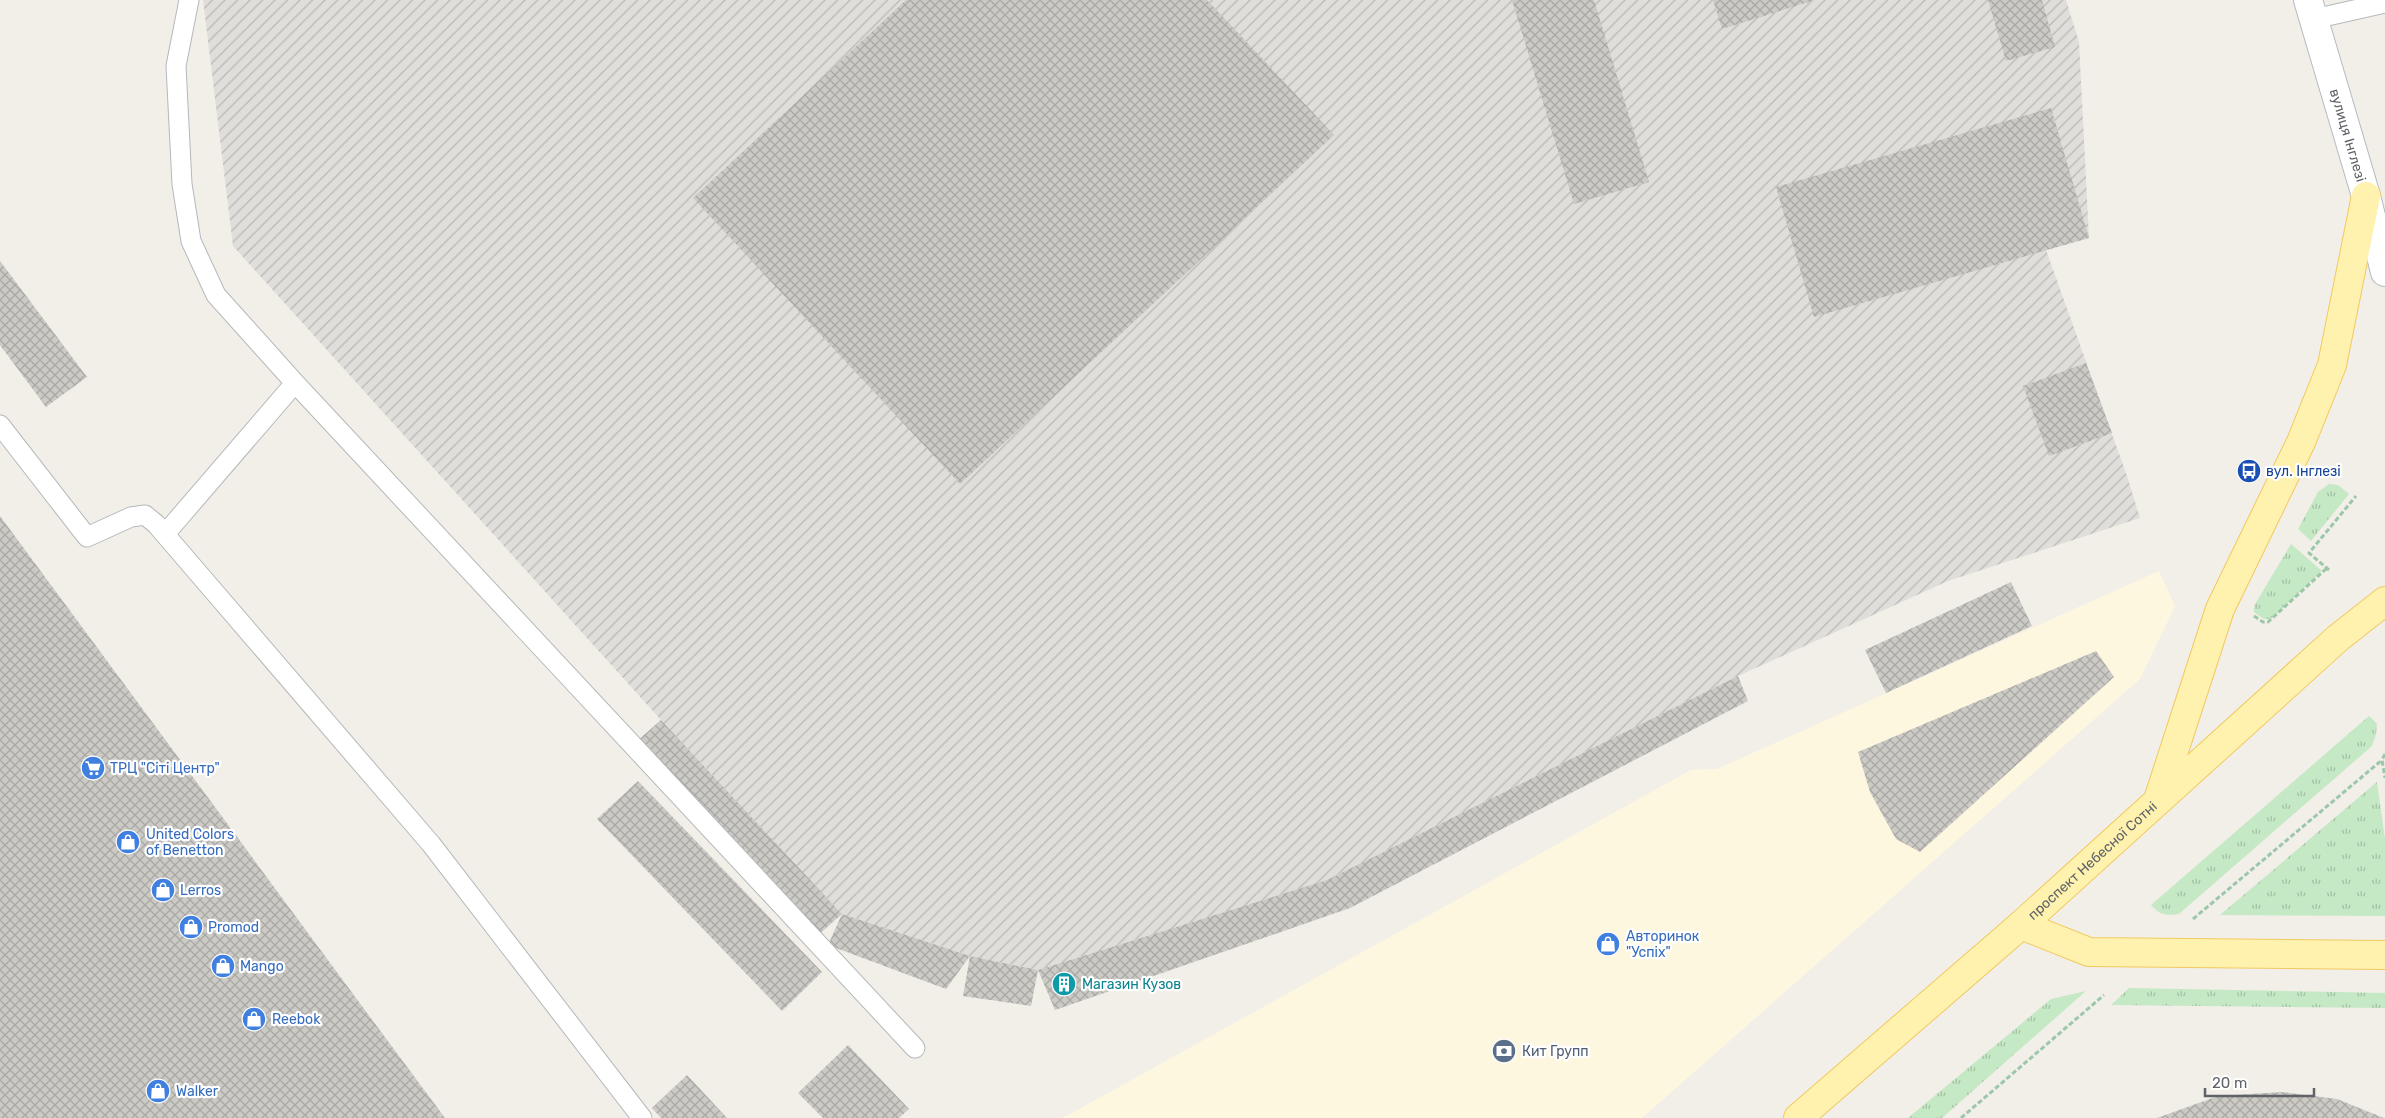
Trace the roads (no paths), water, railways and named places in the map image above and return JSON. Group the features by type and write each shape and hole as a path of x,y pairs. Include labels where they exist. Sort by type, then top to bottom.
{"main road":[{"name":"вулиця Інглезі","path":"2311,10 2366,196 2385,272"},
{"path":"2158,801 2220,609 2301,442 2332,365 2366,196"},
{"name":"проспект Небесної Сотні","path":"1798,1118 2021,925 2338,638 2385,601"},
{"path":"2021,925 2089,952 2385,955"}],"lane":[{"path":"189,0 176,66 182,184 191,241 216,295 295,383 916,1048"},
{"path":"2311,10 2385,3"},
{"path":"165,534 295,383"},
{"path":"0,425 87,537 131,517 145,515 165,534 431,844 642,1118"}],"place":[{"name":"вул. Інглезі","path":"2249,471"},
{"name":"ТРЦ \"Сіті Центр\"","path":"93,768"},
{"name":"United Colors of Benetton","path":"128,842"},
{"name":"Lerros","path":"163,890"},
{"name":"Promod","path":"191,927"},
{"name":"Авторинок \"Успіх\"","path":"1608,944"},
{"name":"Mango","path":"223,966"},
{"name":"Магазин Кузов","path":"1064,984"},
{"name":"Reebok","path":"254,1019"},
{"name":"Кит Групп","path":"1504,1051"},
{"name":"Walker","path":"158,1091"}]}
